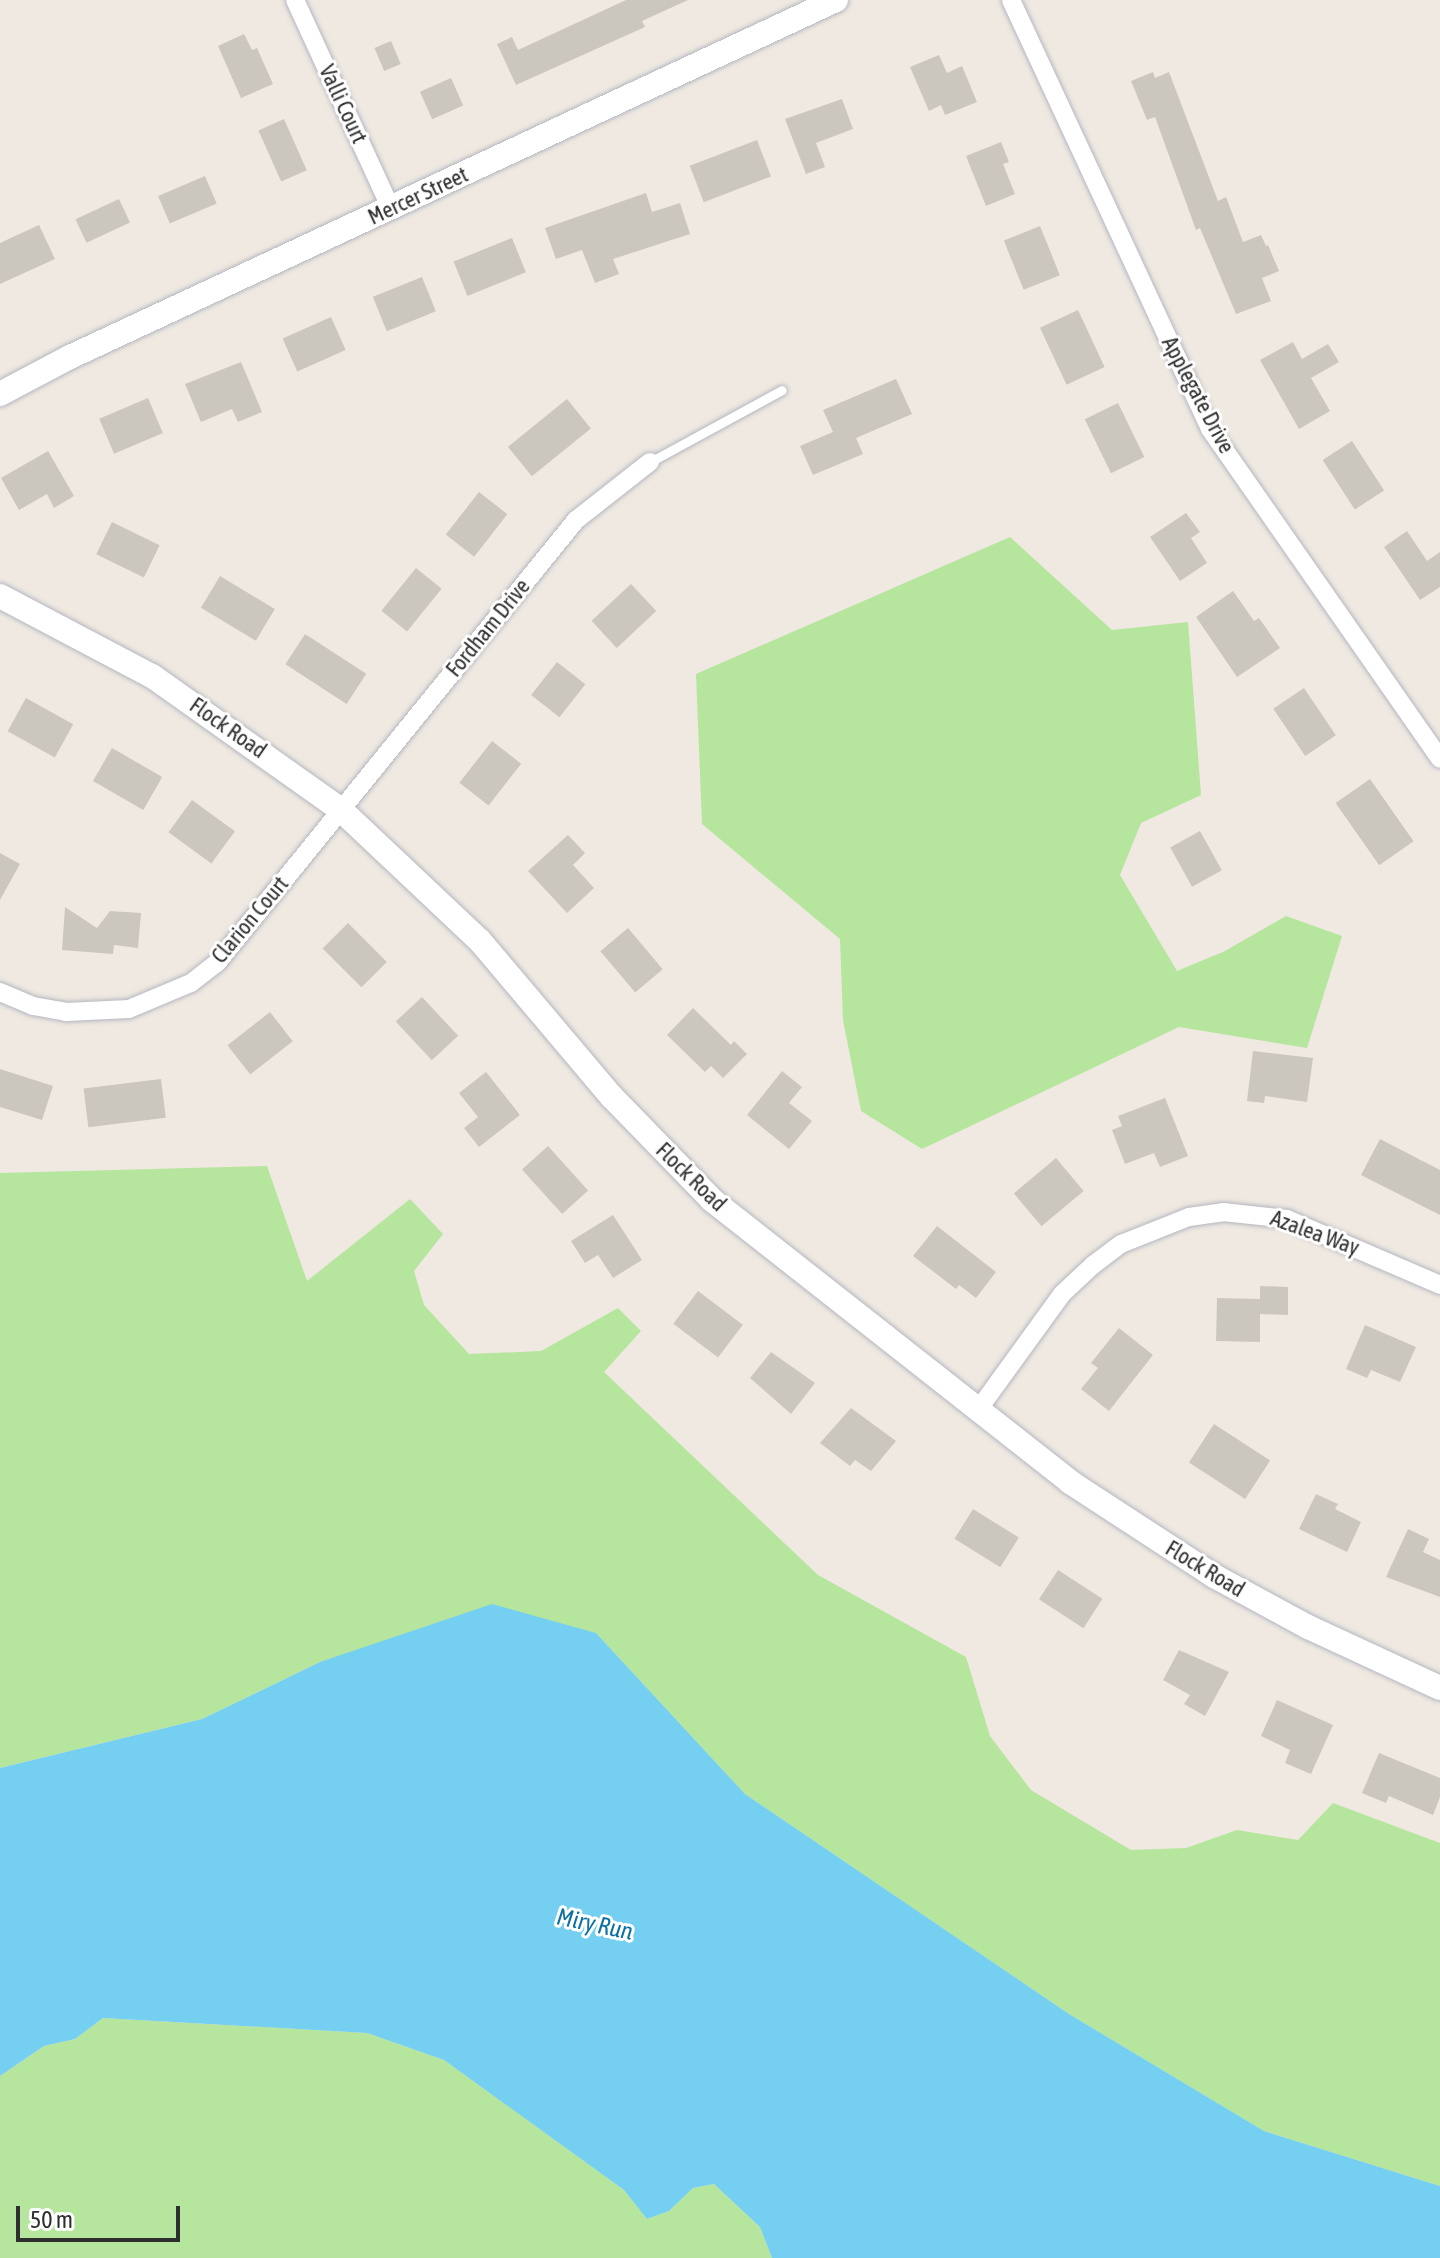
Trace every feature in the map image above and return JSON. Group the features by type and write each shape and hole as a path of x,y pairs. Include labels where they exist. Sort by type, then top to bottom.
{"street":[{"name":"Valli Court","path":"295,0 391,209"},
{"name":"Mercer Street","path":"0,394 70,357 836,0"},
{"name":"Applegate Drive","path":"1011,0 1210,429 1440,759"},
{"name":"Fordham Drive","path":"340,809 576,520 650,462"},
{"name":"Flock Road","path":"0,596 152,676 340,809 480,941 612,1097 712,1200 1070,1482 1214,1576 1308,1627 1440,1688"},
{"name":"Clarion Court","path":"0,992 33,1006 96,1013 129,1009 191,983 217,963 340,809"},
{"name":"Azalea Way","path":"978,1410 1062,1294 1093,1265 1121,1244 1189,1217 1223,1212 1287,1219 1440,1285"}],"lane":[{"path":"650,462 782,390"}],"green space":[{"path":"1010,537 1112,630 1188,622 1201,795 1141,823 1120,875 1177,971 1225,951 1286,916 1342,936 1307,1048 1179,1027 922,1149 861,1111 843,1020 840,939 702,824 696,674"},
{"path":"267,1166 307,1281 410,1199 443,1234 414,1271 424,1305 469,1354 541,1351 618,1308 641,1331 604,1372 818,1575 966,1657 990,1736 1031,1790 1131,1850 1186,1848 1237,1830 1298,1840 1333,1803 1440,1843 1440,2186 1264,2131 1069,2014 745,1794 596,1633 320,1662 202,1719 0,1768 0,1173"},
{"path":"103,2018 367,2033 444,2060 624,2190 647,2219 669,2211 693,2188 714,2184 760,2227 772,2258 0,2258 0,2076 44,2046 75,2039"}],"water":[{"name":"Miry Run","path":"492,1604 596,1633 745,1794 1069,2014 1264,2131 1440,2186 1440,2258 772,2258 760,2227 714,2184 693,2188 669,2211 647,2219 624,2190 444,2060 367,2033 103,2018 75,2039 44,2046 0,2076 0,1768 202,1719 320,1662"}],"building":[{"path":"626,0 688,0 642,21 645,27 516,85 497,44 512,37 518,50"},
{"path":"244,34 252,50 257,48 273,84 241,98 218,46"},
{"path":"391,41 401,64 384,71 374,48"},
{"path":"939,55 947,73 962,66 977,102 945,115 941,105 929,111 910,67"},
{"path":"1153,72 1155,78 1169,72 1218,201 1226,197 1243,242 1261,235 1268,245 1279,271 1262,278 1271,301 1236,314 1200,228 1196,230 1155,117 1147,120 1131,81"},
{"path":"451,78 463,105 432,119 420,92"},
{"path":"842,99 853,129 816,143 825,167 806,174 785,119"},
{"path":"284,119 307,170 281,182 258,130"},
{"path":"757,140 771,176 704,202 690,166"},
{"path":"1001,142 1009,162 1003,164 1015,194 986,206 966,156"},
{"path":"205,176 217,204 170,224 158,196"},
{"path":"646,193 652,212 680,203 690,234 613,259 619,274 595,283 582,250 556,259 545,228"},
{"path":"119,199 130,223 86,243 75,219"},
{"path":"39,225 55,259 0,284 0,243"},
{"path":"1040,226 1060,275 1024,290 1004,241"},
{"path":"512,238 526,272 467,296 454,262"},
{"path":"422,277 436,311 387,331 373,297"},
{"path":"1078,310 1105,367 1067,385 1040,328"},
{"path":"331,317 346,350 297,371 283,339"},
{"path":"1293,342 1302,359 1328,344 1339,362 1311,378 1330,411 1299,429 1260,360"},
{"path":"241,362 262,412 238,422 232,409 201,422 185,384"},
{"path":"896,379 912,414 856,438 863,454 813,475 800,446 833,432 823,410"},
{"path":"148,398 163,433 114,454 99,419"},
{"path":"567,399 591,429 532,476 508,447"},
{"path":"1118,403 1144,457 1111,473 1085,419"},
{"path":"1352,441 1384,490 1355,510 1323,460"},
{"path":"48,451 74,496 54,508 47,494 19,510 1,478"},
{"path":"479,492 507,514 474,557 446,535"},
{"path":"1186,513 1200,532 1191,538 1207,563 1180,581 1150,537"},
{"path":"112,522 160,545 144,578 96,554"},
{"path":"1407,531 1427,561 1440,552 1440,587 1420,600 1384,547"},
{"path":"416,568 442,589 407,632 381,611"},
{"path":"220,576 275,609 256,641 201,608"},
{"path":"631,584 656,611 617,648 592,621"},
{"path":"1233,591 1254,621 1259,618 1280,648 1237,677 1196,617"},
{"path":"305,634 366,674 347,704 285,664"},
{"path":"557,662 585,684 560,717 531,695"},
{"path":"1304,688 1336,735 1305,756 1273,709"},
{"path":"26,698 73,724 55,757 8,731"},
{"path":"492,741 521,764 489,806 459,783"},
{"path":"112,748 162,777 143,810 93,781"},
{"path":"1370,779 1414,841 1379,865 1336,803"},
{"path":"192,800 235,831 211,864 168,832"},
{"path":"1200,831 1222,870 1192,887 1170,847"},
{"path":"568,835 585,853 573,865 594,888 567,913 528,871"},
{"path":"0,853 20,864 0,900"},
{"path":"65,907 97,928 110,911 141,913 138,948 114,945 113,954 62,950"},
{"path":"348,923 387,962 361,987 323,948"},
{"path":"628,928 663,969 635,993 600,951"},
{"path":"422,997 458,1036 432,1060 396,1022"},
{"path":"693,1008 731,1045 734,1041 747,1054 723,1078 711,1066 705,1072 667,1035"},
{"path":"270,1012 293,1041 250,1074 227,1045"},
{"path":"1253,1051 1313,1058 1307,1102 1265,1096 1264,1103 1247,1101"},
{"path":"0,1069 53,1086 42,1120 0,1107"},
{"path":"782,1071 802,1087 789,1103 812,1121 789,1149 747,1115"},
{"path":"486,1072 520,1115 479,1147 464,1128 478,1117 459,1093"},
{"path":"161,1079 166,1118 88,1127 84,1089"},
{"path":"1165,1098 1188,1156 1160,1167 1154,1153 1125,1164 1112,1130 1122,1126 1118,1116"},
{"path":"1380,1139 1440,1170 1440,1215 1361,1175"},
{"path":"548,1146 588,1191 562,1214 522,1169"},
{"path":"1056,1158 1084,1191 1042,1226 1014,1193"},
{"path":"613,1215 642,1260 613,1278 598,1255 585,1263 571,1241"},
{"path":"937,1226 996,1272 976,1298 959,1285 956,1289 913,1256"},
{"path":"1260,1286 1288,1287 1288,1315 1260,1314 1260,1342 1216,1341 1217,1298 1260,1299"},
{"path":"698,1291 743,1325 718,1357 673,1324"},
{"path":"1365,1325 1416,1347 1400,1382 1371,1370 1367,1378 1346,1369"},
{"path":"1119,1328 1153,1355 1109,1411 1081,1389 1098,1368 1091,1363"},
{"path":"771,1352 815,1383 791,1414 750,1378"},
{"path":"851,1408 896,1441 871,1471 855,1460 850,1466 820,1443"},
{"path":"1214,1424 1270,1460 1245,1499 1189,1463"},
{"path":"1316,1494 1338,1504 1335,1509 1361,1522 1347,1552 1299,1529"},
{"path":"973,1509 1019,1538 1000,1567 954,1539"},
{"path":"1408,1529 1429,1539 1423,1552 1440,1560 1440,1597 1386,1577"},
{"path":"1058,1570 1102,1599 1083,1628 1039,1599"},
{"path":"1179,1650 1229,1672 1205,1716 1184,1704 1190,1695 1163,1680"},
{"path":"1277,1700 1333,1725 1311,1774 1285,1763 1290,1750 1261,1736"},
{"path":"1379,1753 1440,1778 1440,1797 1433,1815 1389,1796 1386,1803 1362,1793"}]}
